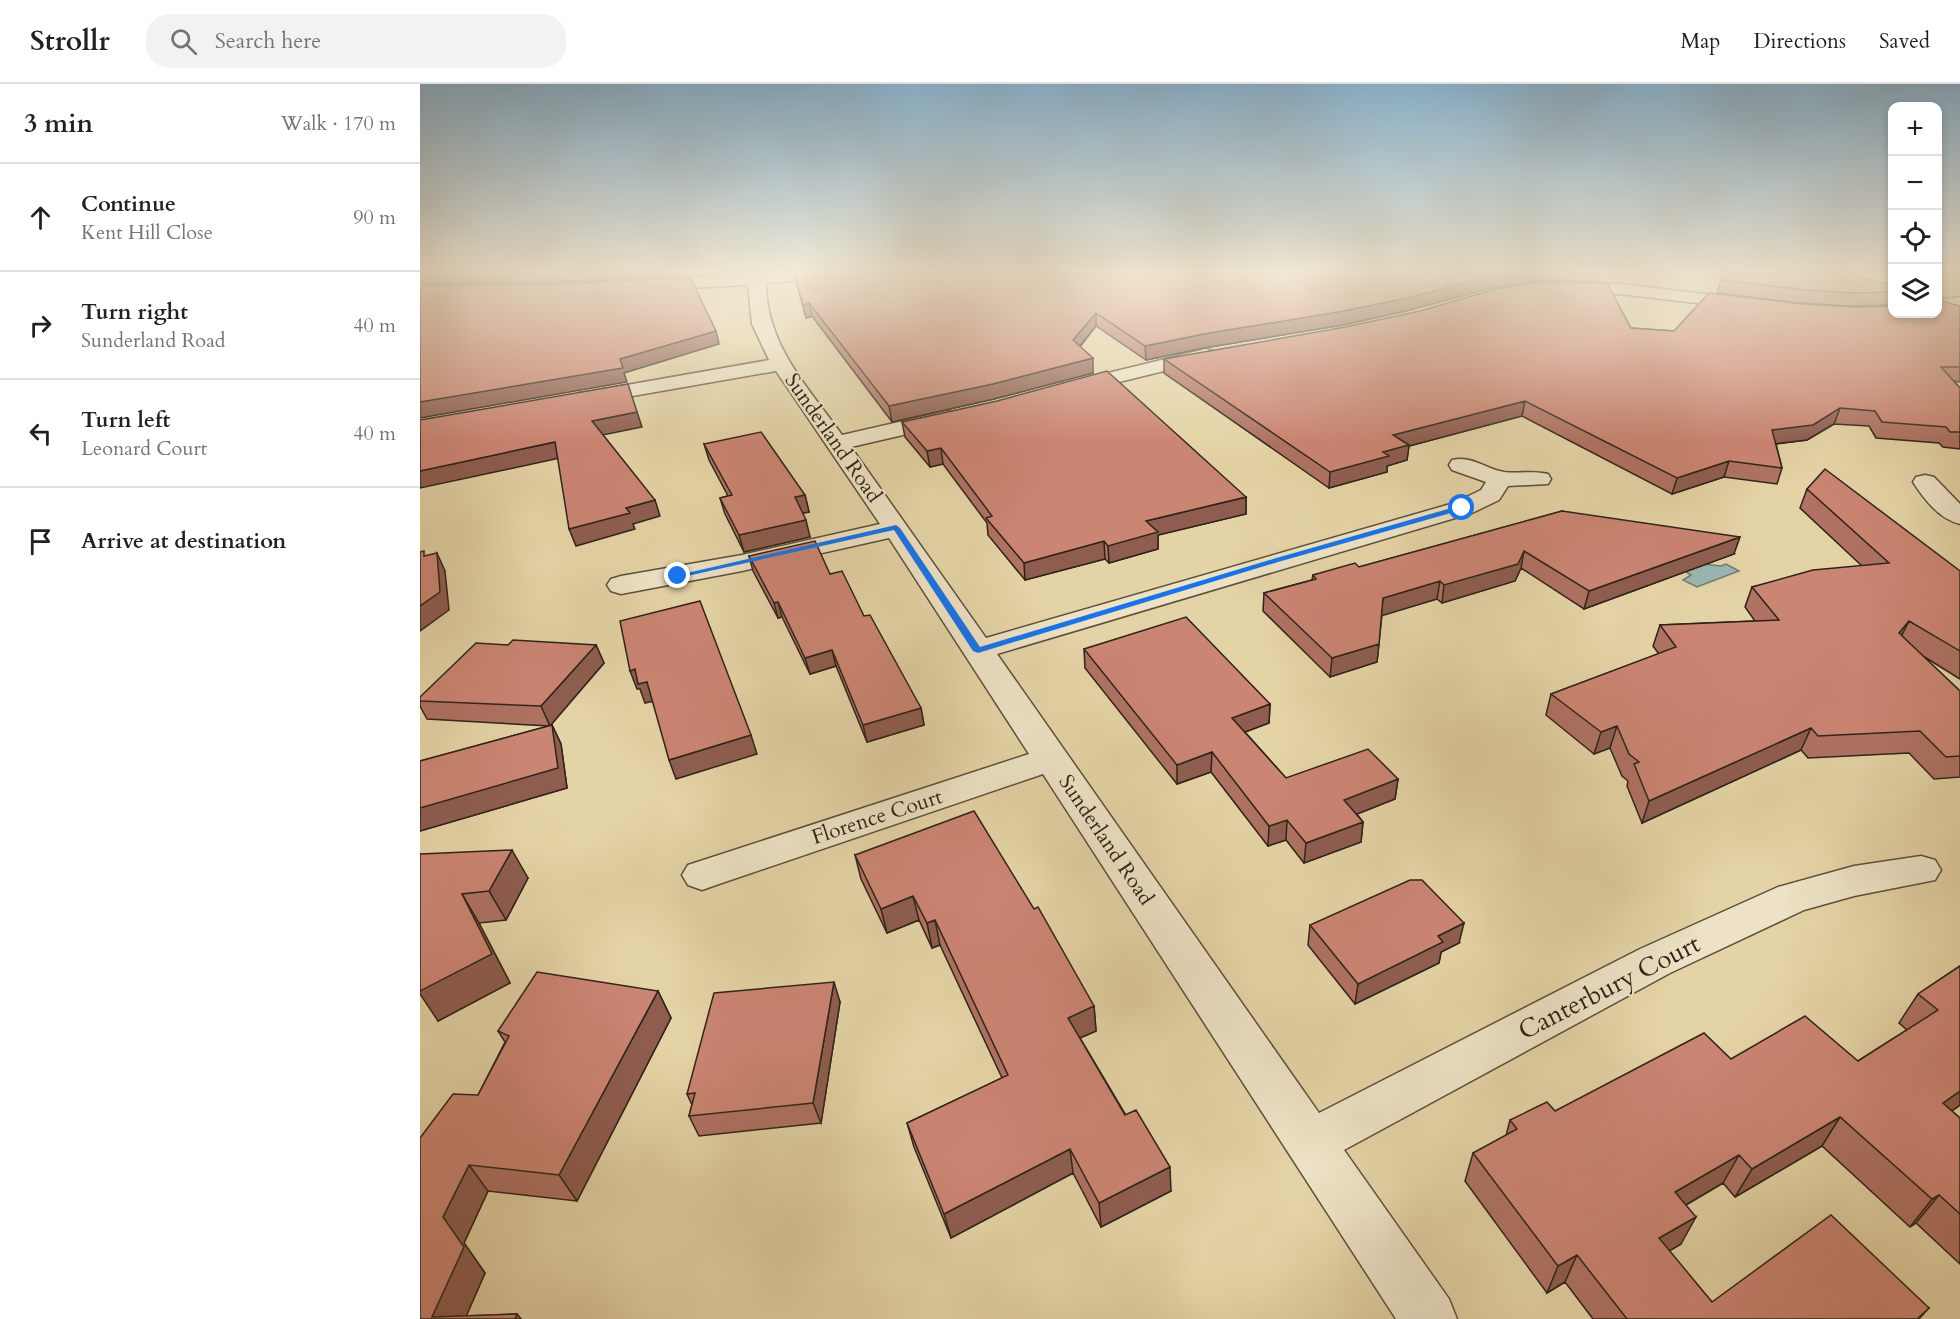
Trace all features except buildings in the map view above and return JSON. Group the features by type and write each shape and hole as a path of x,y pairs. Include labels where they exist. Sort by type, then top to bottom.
{"street":[{"name":"Sunderland Road","path":"762,328 781,364 896,528 1429,1319"},
{"path":"1050,393 1155,366 1227,352"},
{"name":"Sunderland Road","path":"561,403 781,364"},
{"path":"836,443 965,414"},
{"path":"1461,465 1501,479 1539,479"},
{"path":"978,651 1276,561 1462,508 1490,495 1501,479"},
{"path":"1925,482 1944,504 1960,516"},
{"path":"621,585 742,563 896,528"},
{"name":"Florence Court","path":"702,875 1051,759"},
{"name":"Canterbury Court","path":"1311,1142 1655,962 1792,898 1854,881 1921,870"}],"water":[{"path":"1695,563 1721,566 1726,564 1739,571 1697,587 1683,580 1691,575 1680,568"}],"route":[{"path":"678,576 896,528 978,651 1276,561 1462,508"}]}
